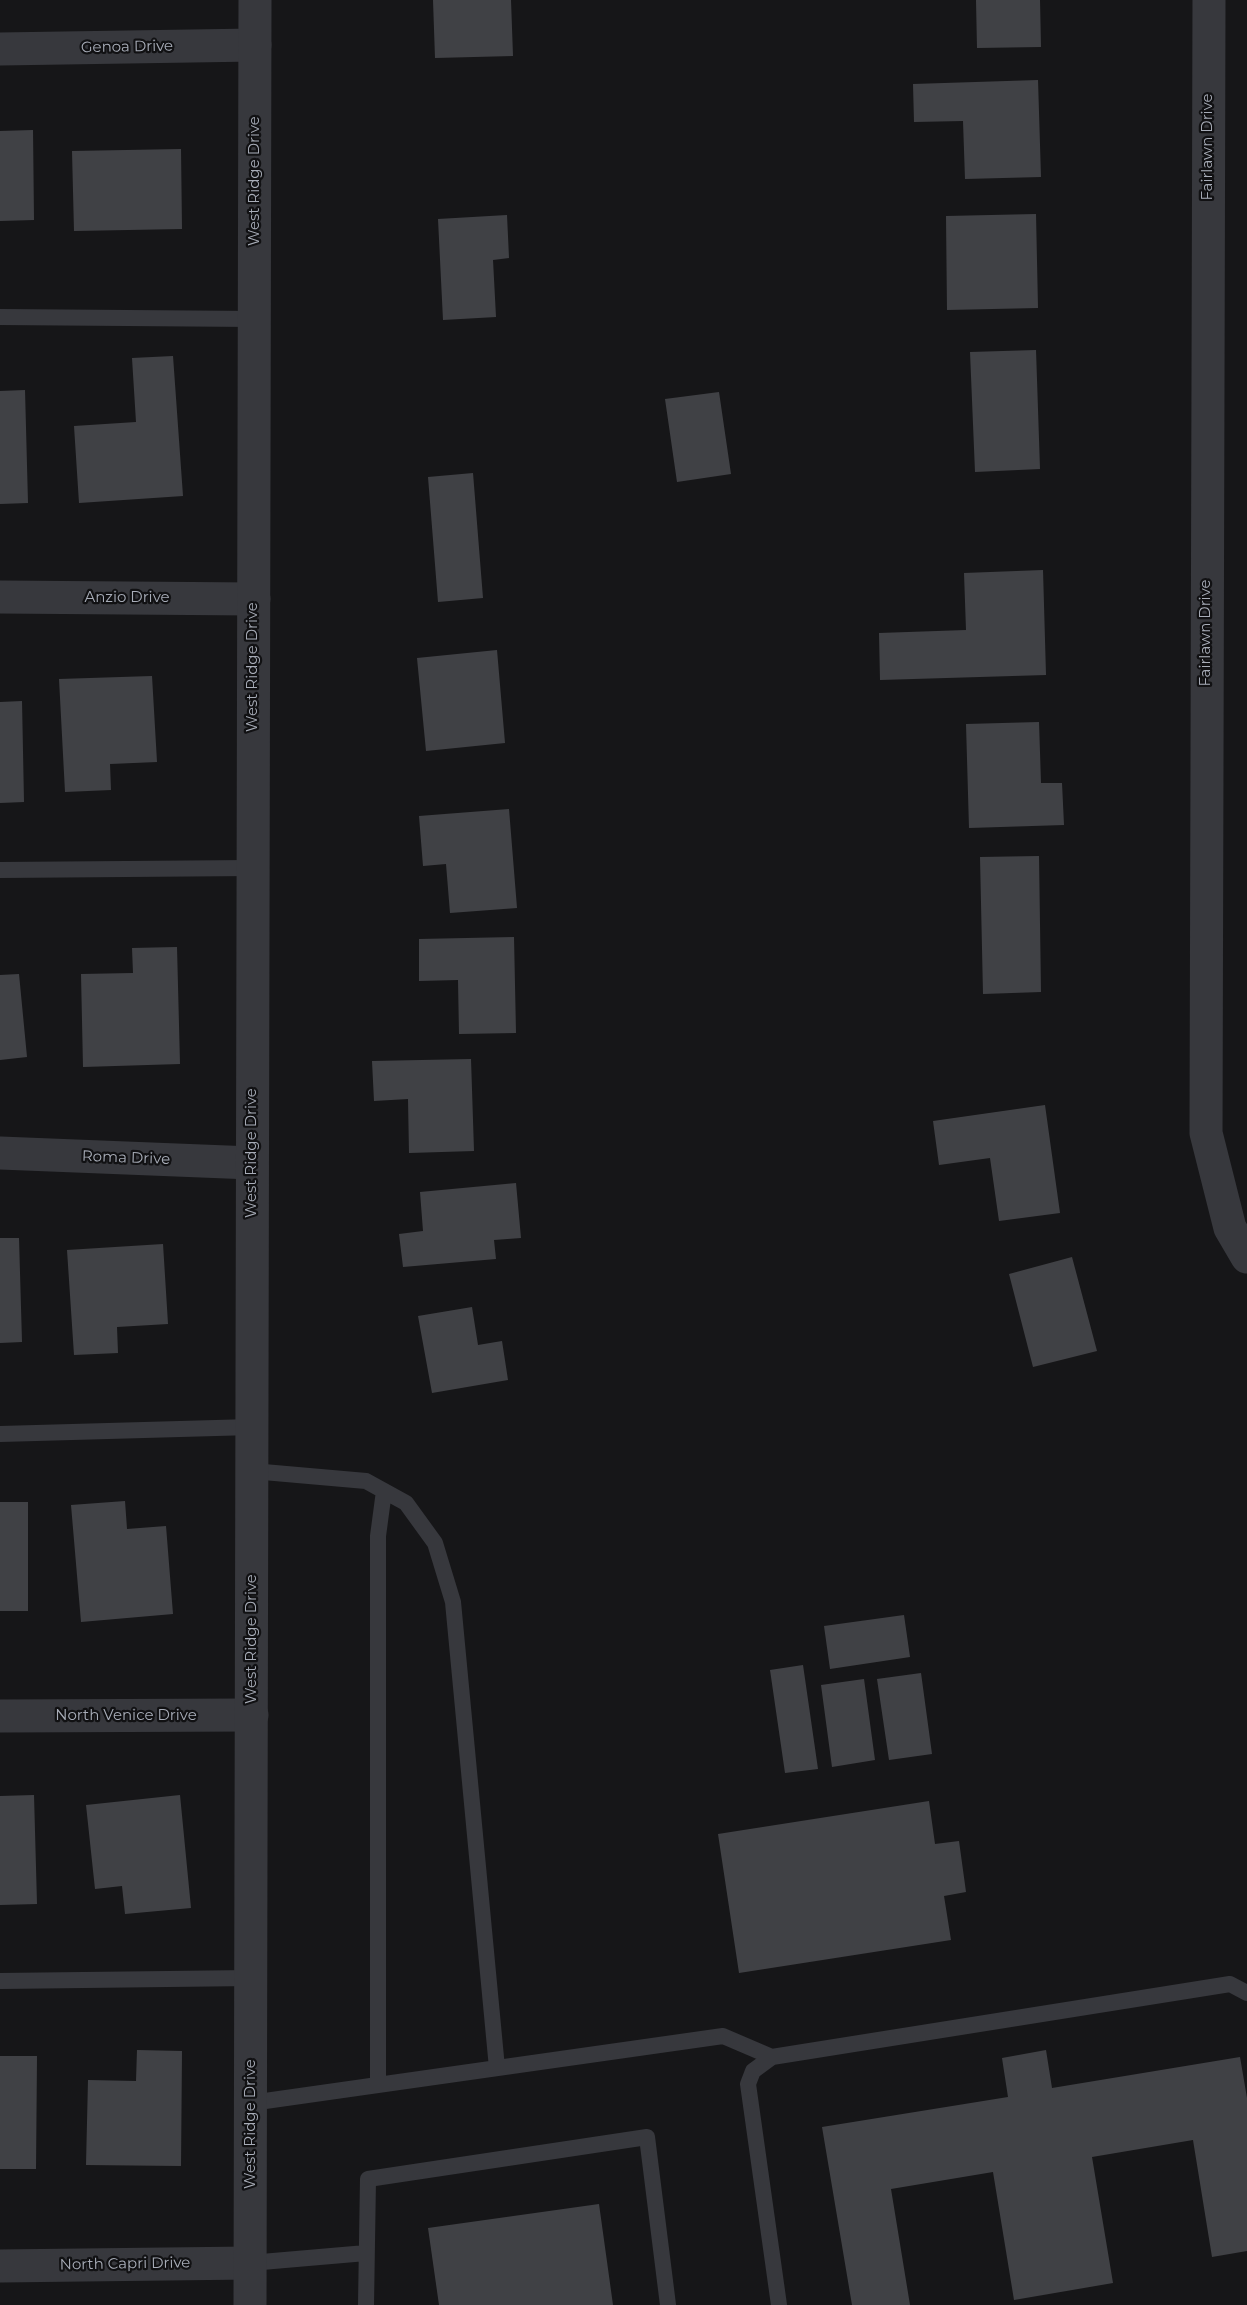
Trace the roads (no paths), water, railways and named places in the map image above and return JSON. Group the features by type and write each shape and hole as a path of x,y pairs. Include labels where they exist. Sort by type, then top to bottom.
{"street":[{"name":"West Ridge Drive","path":"250,2305 255,0"},
{"name":"Fairlawn Drive","path":"1209,0 1206,1133 1230,1228 1247,1257"},
{"name":"Genoa Drive","path":"0,49 255,45"},
{"name":"Anzio Drive","path":"0,597 254,599"},
{"name":"Roma Drive","path":"0,1153 252,1163"},
{"name":"North Venice Drive","path":"0,1716 252,1715"},
{"name":"North Capri Drive","path":"0,2266 250,2263"}],"lane":[{"path":"0,317 254,319"},
{"path":"0,870 252,868"},
{"path":"0,1434 252,1427"},
{"path":"252,1471 366,1481 406,1503 435,1544 453,1602 497,2068"},
{"path":"378,2085 378,1536 384,1491"},
{"path":"0,1981 252,1978"},
{"path":"779,2305 748,2084 753,2071 772,2057 1230,1984 1247,1993"},
{"path":"251,2103 723,2036 772,2057"},
{"path":"366,2305 368,2179 647,2137 668,2305"},
{"path":"250,2263 366,2253"}]}
